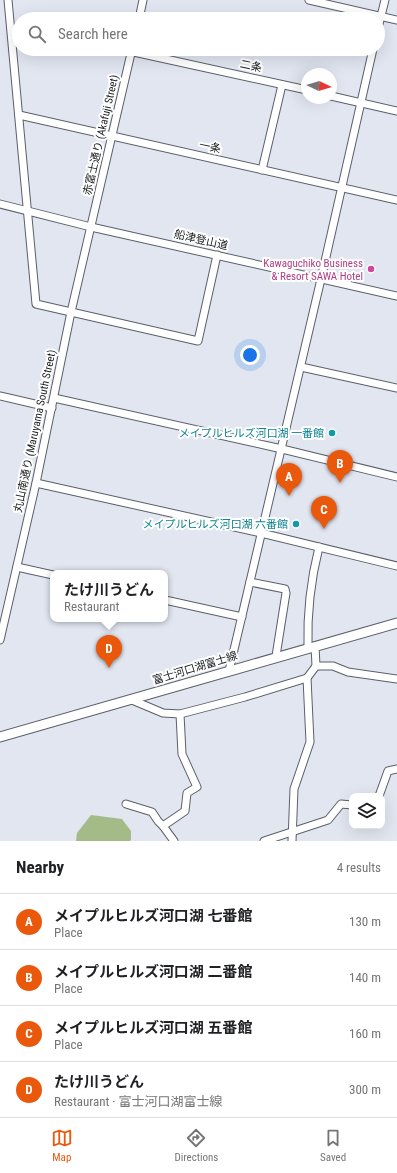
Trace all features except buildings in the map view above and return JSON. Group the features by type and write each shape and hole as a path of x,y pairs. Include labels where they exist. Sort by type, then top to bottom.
{"main road":[{"name":"富士河口湖富士線","path":"0,737 132,700 276,656 397,623"}],"street":[{"path":"140,12 143,0"},
{"path":"309,0 363,12"},
{"path":"382,12 385,0"},
{"path":"0,5 8,3 12,45"},
{"path":"385,17 397,20"},
{"path":"13,56 36,304 198,341 218,255"},
{"name":"赤富士通り (Akafuji Street)","path":"91,226 131,56"},
{"name":"二条","path":"158,56 301,89"},
{"path":"229,671 322,279 372,56"},
{"path":"262,170 282,84"},
{"path":"337,97 397,111"},
{"name":"一条","path":"19,115 397,200"},
{"name":"船津登山道","path":"0,204 397,296"},
{"name":"丸山南通り (Maruyama South Street)","path":"0,640 36,483 71,312 91,226"},
{"path":"301,367 397,388"},
{"path":"0,396 52,408"},
{"path":"54,398 282,449 397,477"},
{"path":"36,483 261,533 397,566"},
{"path":"316,666 307,630 314,566 319,547"},
{"path":"16,567 50,574"},
{"path":"250,582 285,589 286,593 276,656"},
{"path":"168,601 242,617"},
{"path":"132,700 163,713 180,714 307,678 316,666"},
{"path":"316,666 333,666 348,672 397,679"},
{"path":"292,841 294,789 310,742 307,678"},
{"path":"163,826 184,811 187,793 197,787 182,754 180,714"},
{"path":"380,793 388,771 397,769"},
{"path":"126,804 152,812 174,841"},
{"path":"264,841 328,820 341,804 349,805"}],"green space":[{"path":"91,815 122,819 131,831 131,840 76,841 77,833"}],"place":[{"name":"Kawaguchiko Business & Resort SAWA Hotel","path":"371,269"},
{"name":"メイプルヒルズ河口湖 一番館","path":"332,433"},
{"name":"メイプルヒルズ河口湖 二番館","path":"340,483"},
{"name":"メイプルヒルズ河口湖 七番館","path":"289,496"},
{"name":"メイプルヒルズ河口湖 六番館","path":"296,524"},
{"name":"メイプルヒルズ河口湖 五番館","path":"324,529"},
{"name":"たけ川うどん","path":"109,668"}]}
